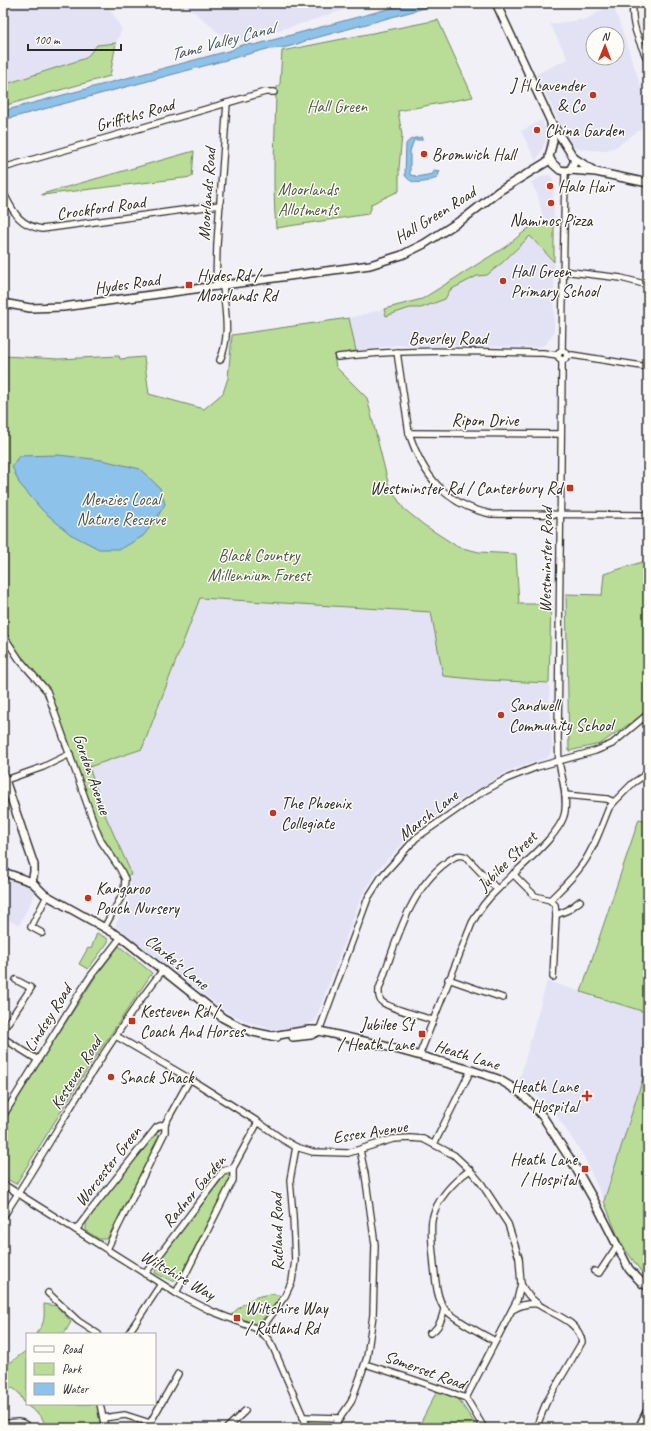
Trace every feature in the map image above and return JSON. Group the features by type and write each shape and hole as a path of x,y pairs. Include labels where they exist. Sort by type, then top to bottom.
{"street":[{"path":"636,3 632,6 633,21 636,35 648,61"},
{"path":"498,6 551,122 574,158 596,172"},
{"name":"Griffiths Road","path":"3,168 265,92 274,92"},
{"name":"Moorlands Road","path":"220,360 224,352 227,337 219,287 220,205 227,103"},
{"path":"551,122 552,141 550,160 557,168 596,172 648,183"},
{"path":"551,152 560,147 568,150"},
{"path":"567,170 574,163 574,158"},
{"name":"Hall Green Road","path":"254,281 370,265 402,255 424,244 466,217 499,191 550,160"},
{"name":"Westminster Road","path":"559,760 560,515 562,434 560,355 567,170"},
{"name":"Crockford Road","path":"3,192 17,217 29,226 42,230 220,205"},
{"path":"563,271 621,278 648,285"},
{"name":"Hydes Road","path":"3,303 30,308 63,308 254,281"},
{"path":"397,352 409,434 416,452 433,482 440,489 463,505 491,514 648,516"},
{"name":"Beverley Road","path":"338,357 397,352 543,353 560,355"},
{"path":"560,355 566,352 567,356 648,367"},
{"name":"Ripon Drive","path":"409,434 562,434"},
{"name":"Gordon Avenue","path":"3,635 18,659 47,691 101,841 125,879 124,892 104,928"},
{"name":"Marsh Lane","path":"319,1031 368,898 382,876 420,834 482,792 506,779 537,767 595,751 612,744 648,714"},
{"path":"3,872 32,882 34,872 34,865 4,778 43,767 70,754"},
{"name":"Jubilee Street","path":"419,1056 448,979 472,923 483,905 497,889 551,837 558,828 565,812 566,795 559,760"},
{"path":"550,900 583,865 609,808 633,783 648,773"},
{"path":"566,795 607,799 614,802"},
{"path":"432,1020 390,1006 381,1001 379,997 379,989 412,903 425,884 442,865 455,856 462,855 466,857 497,889"},
{"path":"513,874 535,896 550,900 554,905 556,915 553,978"},
{"name":"Clarke's Lane","path":"32,882 46,895 121,937 223,1018 247,1030 272,1036 309,1030 319,1031"},
{"path":"42,933 31,927 46,895"},
{"path":"556,915 568,910 580,901"},
{"name":"Lindsey Road","path":"3,1116 90,977 121,937"},
{"name":"Kesteven Road","path":"3,1217 116,1036 142,996 163,970"},
{"path":"448,979 503,998"},
{"path":"3,1030 32,988 16,980"},
{"name":"Heath Lane","path":"319,1031 381,1045 471,1070 498,1079 510,1086 533,1105 574,1165 595,1202 629,1269 643,1284 648,1286"},
{"name":"Essex Avenue","path":"116,1036 190,1079 296,1147 313,1152 348,1153 393,1139 423,1139 454,1155 470,1170 481,1183 508,1224 519,1258 521,1284 517,1300 512,1311 466,1398"},
{"path":"3,1038 38,1060"},
{"path":"434,1144 471,1070"},
{"name":"Worcester Green","path":"107,1249 165,1132 165,1124 190,1079"},
{"name":"Radnor Garden","path":"145,1274 223,1171 233,1168 258,1122"},
{"name":"Worcester Green","path":"76,1230 157,1128 165,1124"},
{"name":"Rutland Road","path":"260,1331 286,1296 292,1280 294,1261 293,1216 290,1180 296,1147"},
{"path":"333,1428 343,1416 351,1402 365,1364 372,1315 376,1252 365,1174 360,1150"},
{"path":"176,1293 233,1180 233,1168"},
{"path":"470,1170 461,1176 445,1194 432,1220 432,1244 436,1284 439,1298 444,1309 495,1341"},
{"name":"Wiltshire Way","path":"3,1184 176,1293 211,1311 260,1331 270,1340 308,1428"},
{"path":"594,1271 599,1273 617,1246"},
{"path":"129,1333 162,1284"},
{"path":"521,1284 525,1291 538,1304 575,1327 580,1334 582,1342 546,1403 536,1428"},
{"path":"48,1293 78,1321 96,1333"},
{"name":"Essex Avenue","path":"512,1311 521,1305 530,1303 538,1304"},
{"path":"430,1333 436,1330 442,1318 444,1309"},
{"name":"Somerset Road","path":"365,1364 466,1398 484,1428"},
{"path":"150,1423 178,1374"},
{"path":"100,1405 105,1428"},
{"path":"640,1428 648,1410"},
{"path":"227,1428 245,1411"},
{"path":"103,1418 124,1415 150,1423 156,1428"},
{"path":"303,1417 340,1418"},
{"path":"3,1424 19,1421 26,1424 29,1428"}],"shaded area":[{"path":"3,3 106,3 122,29 116,43 97,45 86,58 3,85"},
{"path":"183,3 364,3 301,24 246,39 229,41"},
{"path":"613,4 620,26 585,26 585,66 625,66 625,39 648,107 648,124 616,147 602,151 580,149 571,146 536,74 568,59 550,24 586,19"},
{"path":"542,120 546,131 546,139 536,161 521,131"},
{"name":"Hall Green Primary School","path":"545,175 550,175 553,179 554,222 554,333 546,344 539,347 397,345 356,351 349,318 422,299 505,247 529,228 544,223 538,196 531,182"},
{"name":"The Phoenix Collegiate","path":"199,598 431,612 444,675 483,680 549,683 552,747 550,754 547,758 508,771 445,809 411,835 376,871 360,900 315,1021 303,1027 273,1029 253,1024 228,1013 115,926 132,892 129,868 106,817 89,767 142,749"},
{"path":"3,877 28,886 36,892 19,925 3,918"},
{"name":"Heath Lane Hospital","path":"547,981 648,1013 648,1062 604,1201 583,1155 553,1110 519,1081"}],"green space":[{"name":"Hall Green","path":"438,20 473,97 398,111 402,135 399,168 399,191 371,204 371,209 368,214 276,228 274,177 276,93 277,87 280,84 282,51"},
{"path":"116,43 110,76 3,106 3,85 86,58 97,45"},
{"path":"194,151 192,177 42,195 42,194"},
{"path":"545,222 554,222 554,262 530,236 487,275 477,276 450,290 445,299 421,308 410,308 386,316 384,309 422,299 505,247 529,228"},
{"name":"Menzies Local Nature Reserve","path":"349,318 356,351 334,355 336,367 367,398 389,486 404,509 424,525 458,547 479,552 516,554 519,604 551,604 549,683 483,680 443,676 431,612 200,598 142,749 89,767 106,817 129,868 131,875 124,877 101,841 47,691 3,635 3,357 59,359 119,356 120,359 144,357 149,394 204,409 223,393 228,378 232,335"},
{"path":"648,560 648,708 638,718 600,744 569,751 566,594 602,595 604,574"},
{"path":"639,819 648,821 648,1013 581,992"},
{"path":"97,933 108,939 108,942 88,969 79,964 88,948 91,949"},
{"path":"119,946 152,973 88,1068 16,1184 3,1177 3,1123 96,976"},
{"path":"648,1062 648,1279 620,1242 604,1201"},
{"path":"154,1133 160,1136 107,1239 99,1239 86,1231 86,1221"},
{"path":"225,1175 229,1175 230,1180 179,1278 172,1281 155,1273 157,1263"},
{"path":"272,1294 283,1296 261,1321 253,1324 232,1314 250,1300 260,1296"},
{"path":"44,1304 57,1306 71,1322 65,1333 36,1333 43,1323"},
{"path":"26,1351 26,1405 19,1393 13,1388 3,1391 3,1386 8,1384 3,1375 3,1368"},
{"path":"438,1389 457,1397 478,1428 427,1428 421,1422"},
{"path":"26,1405 97,1405 101,1428 47,1428 41,1416"},
{"path":"308,1420 330,1420 331,1424 329,1428 311,1428"}],"water":[{"path":"410,3 443,3 283,48 267,49 3,120 3,111 232,50 242,45 254,45"},
{"path":"422,137 422,140 414,140 410,151 410,175 416,177 433,174 434,170 440,171 437,178 424,182 415,182 408,179 405,175 406,144 411,139"},
{"path":"58,455 102,460 140,469 160,488 165,504 155,521 143,536 121,549 99,549 70,534 42,510 19,483 12,466 19,456"}],"place":[{"name":"J H Lavender & Co","path":"593,95"},
{"name":"China Garden","path":"537,130"},
{"name":"Bromwich Hall","path":"424,154"},
{"name":"Halo Hair","path":"550,186"},
{"name":"Naminos Pizza","path":"551,203"},
{"name":"Hall Green Primary School","path":"503,281"},
{"name":"Hydes Rd / Moorlands Rd","path":"189,285"},
{"name":"Westminster Rd / Canterbury Rd","path":"570,488"},
{"name":"Sandwell Community School","path":"501,715"},
{"name":"The Phoenix Collegiate","path":"273,813"},
{"name":"Kangaroo Pouch Nursery","path":"88,898"},
{"name":"Kesteven Rd / Coach And Horses","path":"132,1021"},
{"name":"Jubilee St / Heath Lane","path":"422,1034"},
{"name":"Snack Shack","path":"111,1077"},
{"name":"Heath Lane Hospital","path":"587,1096"},
{"name":"Heath Lane / Hospital","path":"585,1169"},
{"name":"Wiltshire Way / Rutland Rd","path":"237,1318"}],"water label":[{"name":"Tame Valley Canal","path":"222,41"}],"park label":[{"name":"Moorlands Allotments","path":"308,199"},
{"name":"Black Country Millennium Forest","path":"259,565"}]}
